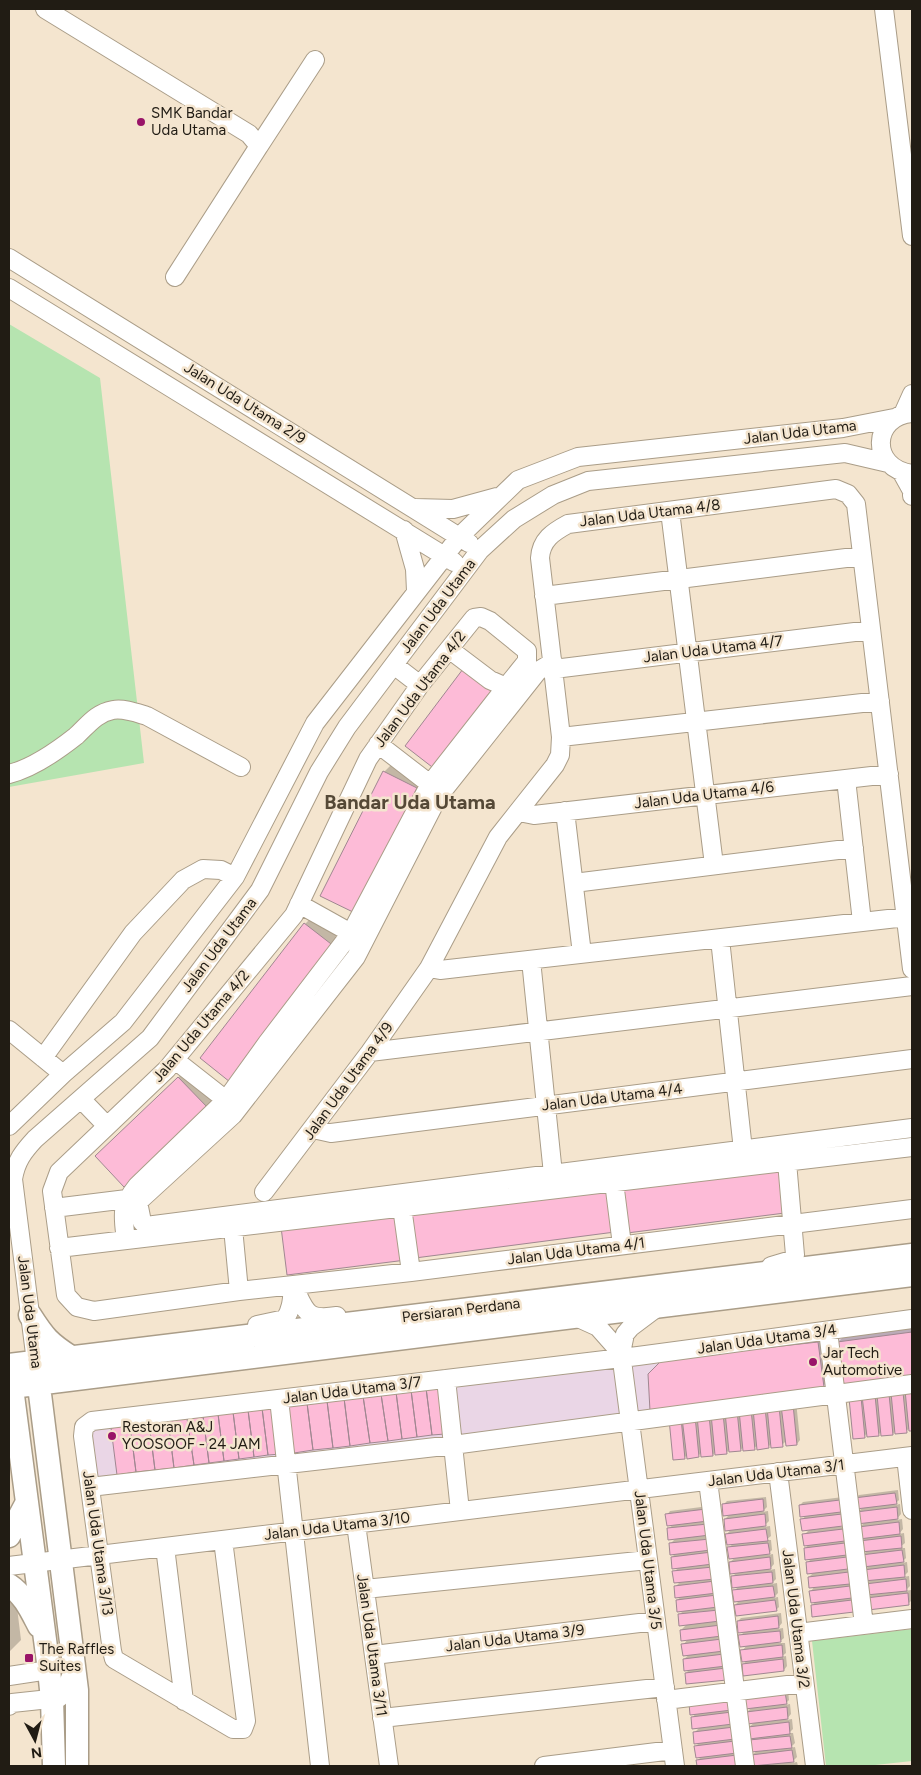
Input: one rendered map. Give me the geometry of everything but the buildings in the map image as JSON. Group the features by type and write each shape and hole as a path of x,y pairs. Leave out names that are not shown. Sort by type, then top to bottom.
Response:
{"main road":[{"name":"Persiaran Perdana","path":"71,1368 196,1342 912,1255"},
{"name":"Persiaran Perdana","path":"10,1370 37,1372 576,1317 912,1275"},
{"path":"30,1315 44,1336 71,1368 49,1407 44,1427"},
{"path":"10,1370 49,1670 54,1766"},
{"name":"Jalan Uda Utama","path":"37,1372 77,1690 77,1766"},
{"path":"9,1536 27,1502"},
{"path":"9,1585 26,1602 45,1636"}],"street":[{"path":"45,9 249,134 259,146"},
{"path":"884,9 912,236"},
{"path":"175,277 316,60"},
{"name":"Jalan Uda Utama 2/9","path":"9,258 480,550"},
{"name":"Jalan Uda Utama 2/9","path":"9,288 404,530 464,569"},
{"path":"912,394 903,415 887,425 882,439 883,454 901,470 912,491 912,496"},
{"name":"Jalan Uda Utama","path":"9,1126 123,1022 235,878 315,722 444,555 460,536 518,480 578,457 843,428 903,415"},
{"name":"Jalan Uda Utama","path":"37,1372 13,1179 15,1167 21,1153 150,1038 260,890 319,772 347,727 480,550 514,518 553,495 588,480 845,453 901,470"},
{"name":"Jalan Uda Utama 4/8","path":"519,812 555,765 560,755 561,737 554,666 540,558 541,549 548,537 556,530 568,524 836,490 848,494 856,504 862,556"},
{"path":"414,508 453,510 502,495"},
{"path":"670,511 714,865"},
{"path":"404,530 415,569 416,592"},
{"path":"544,596 862,556 889,774 905,845 906,917 912,969"},
{"name":"Jalan Uda Utama 4/2","path":"239,1291 94,1311 77,1307 66,1295 54,1208 52,1191 59,1172 168,1069 294,915 368,759 420,685 474,618 481,617 490,620 527,651 527,661 506,687"},
{"name":"Jalan Uda Utama 4/7","path":"554,666 687,653 871,630"},
{"path":"126,1240 123,1216 127,1199 137,1186 226,1100 351,933 430,784 506,687 490,680 449,649"},
{"path":"394,665 420,685"},
{"path":"554,666 538,671 438,797 356,957 233,1115 138,1202 142,1222 146,1226 912,1128"},
{"path":"561,737 880,701"},
{"path":"9,774 37,762 75,736 97,716 115,710 133,711 147,716 242,767"},
{"path":"378,744 430,784"},
{"name":"Jalan Uda Utama 4/6","path":"519,812 534,815 889,774"},
{"path":"846,779 862,922"},
{"path":"565,811 582,954"},
{"name":"Jalan Uda Utama 4/9","path":"264,1192 370,1052 429,968 498,837 519,812"},
{"path":"574,883 854,848"},
{"path":"43,1058 133,933 183,880 204,869 220,870 235,878"},
{"path":"299,904 351,933"},
{"path":"429,968 440,970 906,917"},
{"path":"720,938 743,1150"},
{"path":"531,960 553,1174"},
{"path":"370,1052 912,986"},
{"path":"9,1030 64,1074"},
{"name":"Jalan Uda Utama 4/4","path":"313,1129 331,1134 912,1059"},
{"path":"175,1060 226,1100"},
{"path":"81,1098 107,1126"},
{"path":"60,1248 912,1147"},
{"path":"742,1275 791,1260 795,1255 794,1224 787,1162"},
{"path":"614,1182 622,1245"},
{"path":"54,1208 127,1199"},
{"path":"402,1208 411,1272"},
{"name":"Jalan Uda Utama 4/1","path":"239,1291 411,1272 912,1209"},
{"path":"233,1228 239,1291"},
{"path":"293,1285 310,1315 316,1318 378,1309 391,1309 413,1316"},
{"path":"196,1342 229,1329 285,1319 291,1306 293,1285"},
{"path":"621,1356 625,1334 631,1327 660,1306"},
{"path":"576,1317 598,1327 621,1356"},
{"name":"Jalan Uda Utama 3/4","path":"621,1356 912,1319"},
{"path":"828,1331 864,1625"},
{"name":"Jalan Uda Utama 3/7","path":"84,1426 92,1421 621,1356"},
{"name":"Jalan Uda Utama 3/5","path":"621,1356 674,1758"},
{"path":"446,1379 460,1511"},
{"path":"90,1487 630,1423 912,1384"},
{"path":"279,1399 320,1766"},
{"name":"Jalan Uda Utama 3/13","path":"84,1426 83,1436 114,1659 184,1701"},
{"path":"909,1456 912,1510"},
{"name":"Jalan Uda Utama 3/1","path":"639,1490 909,1456"},
{"name":"Jalan Uda Utama 3/2","path":"778,1472 815,1766"},
{"path":"708,1481 745,1766"},
{"name":"Jalan Uda Utama 3/10","path":"9,1566 639,1490"},
{"name":"Jalan Uda Utama 3/11","path":"356,1524 389,1766"},
{"path":"165,1547 184,1701 233,1729 243,1729 246,1721 223,1540"},
{"path":"365,1590 648,1560"},
{"path":"798,1633 912,1619"},
{"name":"Jalan Uda Utama 3/9","path":"374,1654 656,1621"},
{"path":"49,1670 9,1675 10,1704 62,1696 74,1669"},
{"path":"382,1718 665,1694 736,1691 804,1683"},
{"path":"544,1766 674,1758"}],"shaded area":[{"path":"912,1324 912,1388 96,1490 89,1436 94,1425"}],"green space":[{"path":"9,324 100,378 144,763 9,787"},
{"path":"912,1629 912,1761 866,1766 826,1766 812,1641"}],"place":[{"name":"SMK Bandar Uda Utama","path":"141,122"},
{"name":"Jar Tech Automotive","path":"813,1362"},
{"name":"Restoran A&J YOOSOOF - 24 JAM","path":"112,1436"},
{"name":"The Raffles Suites","path":"29,1658"}],"district":[{"name":"Bandar Uda Utama","path":"410,802"}]}
